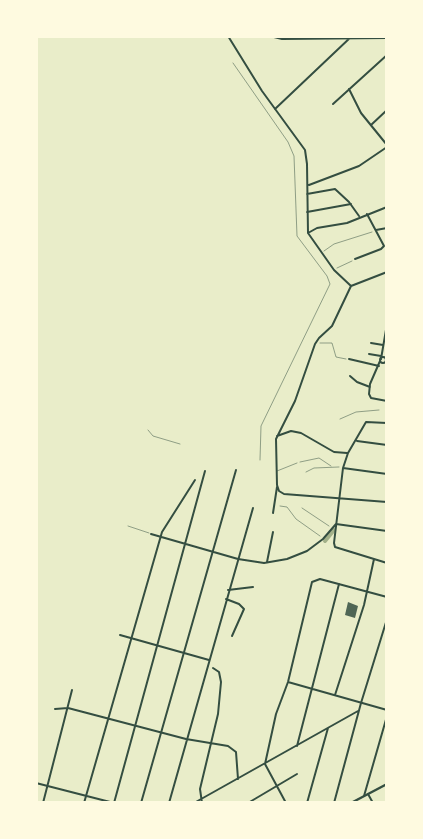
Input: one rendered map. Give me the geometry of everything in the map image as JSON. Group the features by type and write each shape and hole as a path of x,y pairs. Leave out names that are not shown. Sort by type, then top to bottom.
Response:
{"main road":[{"path":"351,803 387,784"}],"street":[{"path":"228,36 275,109 305,150 308,185 308,233 321,254 351,286"},
{"path":"271,37 387,38"},
{"path":"275,109 351,37"},
{"path":"333,104 387,56"},
{"path":"308,185 359,166 387,146 358,109 349,89"},
{"path":"372,125 387,110"},
{"path":"307,194 335,189 360,217"},
{"path":"307,212 350,204"},
{"path":"308,233 317,228 347,223 387,207"},
{"path":"367,214 387,251"},
{"path":"376,230 387,228"},
{"path":"356,259 384,247"},
{"path":"387,272 351,286 332,326 316,343 295,401 277,436 276,472 279,491 284,494 387,502"},
{"path":"387,326 381,359 370,387 370,397 387,401"},
{"path":"371,343 383,345"},
{"path":"369,354 381,359"},
{"path":"349,359 379,366"},
{"path":"350,376 357,382 370,387"},
{"path":"387,424 366,422 357,441 348,453 343,468 335,547 387,563"},
{"path":"277,436 291,431 301,433 334,452 348,453"},
{"path":"357,441 387,445"},
{"path":"343,468 387,474"},
{"path":"141,803 236,470"},
{"path":"36,783 114,803 205,471"},
{"path":"84,803 110,718 160,536 195,480"},
{"path":"273,513 277,484"},
{"path":"169,803 228,590 253,508"},
{"path":"151,534 238,559 267,562 302,553 323,539 336,524"},
{"path":"336,524 387,531"},
{"path":"267,562 273,532"},
{"path":"335,695 367,591 374,559"},
{"path":"286,803 265,764 276,714 288,682 312,582 320,579 387,597"},
{"path":"297,746 339,584"},
{"path":"228,590 253,587"},
{"path":"226,599 239,604 244,609 232,636"},
{"path":"334,803 360,703 387,619"},
{"path":"120,635 209,660"},
{"path":"202,803 200,799 204,770 212,744 221,682 219,672 213,668"},
{"path":"288,682 387,710"},
{"path":"43,803 72,690"},
{"path":"55,709 68,708 135,724 186,739 228,746 236,752 238,779"},
{"path":"194,803 358,711"},
{"path":"364,796 387,716"},
{"path":"307,803 328,728"},
{"path":"248,803 297,774"},
{"path":"368,793 373,803"}],"lane":[{"path":"233,63 288,142 294,156 298,236 327,276 330,284 262,423 260,460"},
{"path":"148,430 153,436 180,444"},
{"path":"276,472 297,463"},
{"path":"128,526 151,534"}],"path":[{"path":"321,254 334,244 376,230"},
{"path":"334,270 356,259"},
{"path":"316,343 332,344 336,357 349,359"},
{"path":"340,419 356,412 379,410"},
{"path":"297,463 319,458 332,466"},
{"path":"306,472 314,468 332,466 343,468"},
{"path":"280,506 287,507 296,519 323,539"},
{"path":"302,508 332,529"}],"building":[{"path":"348,602 358,606 355,618 345,615"}],"waterway":[{"path":"325,541 334,530"}]}
